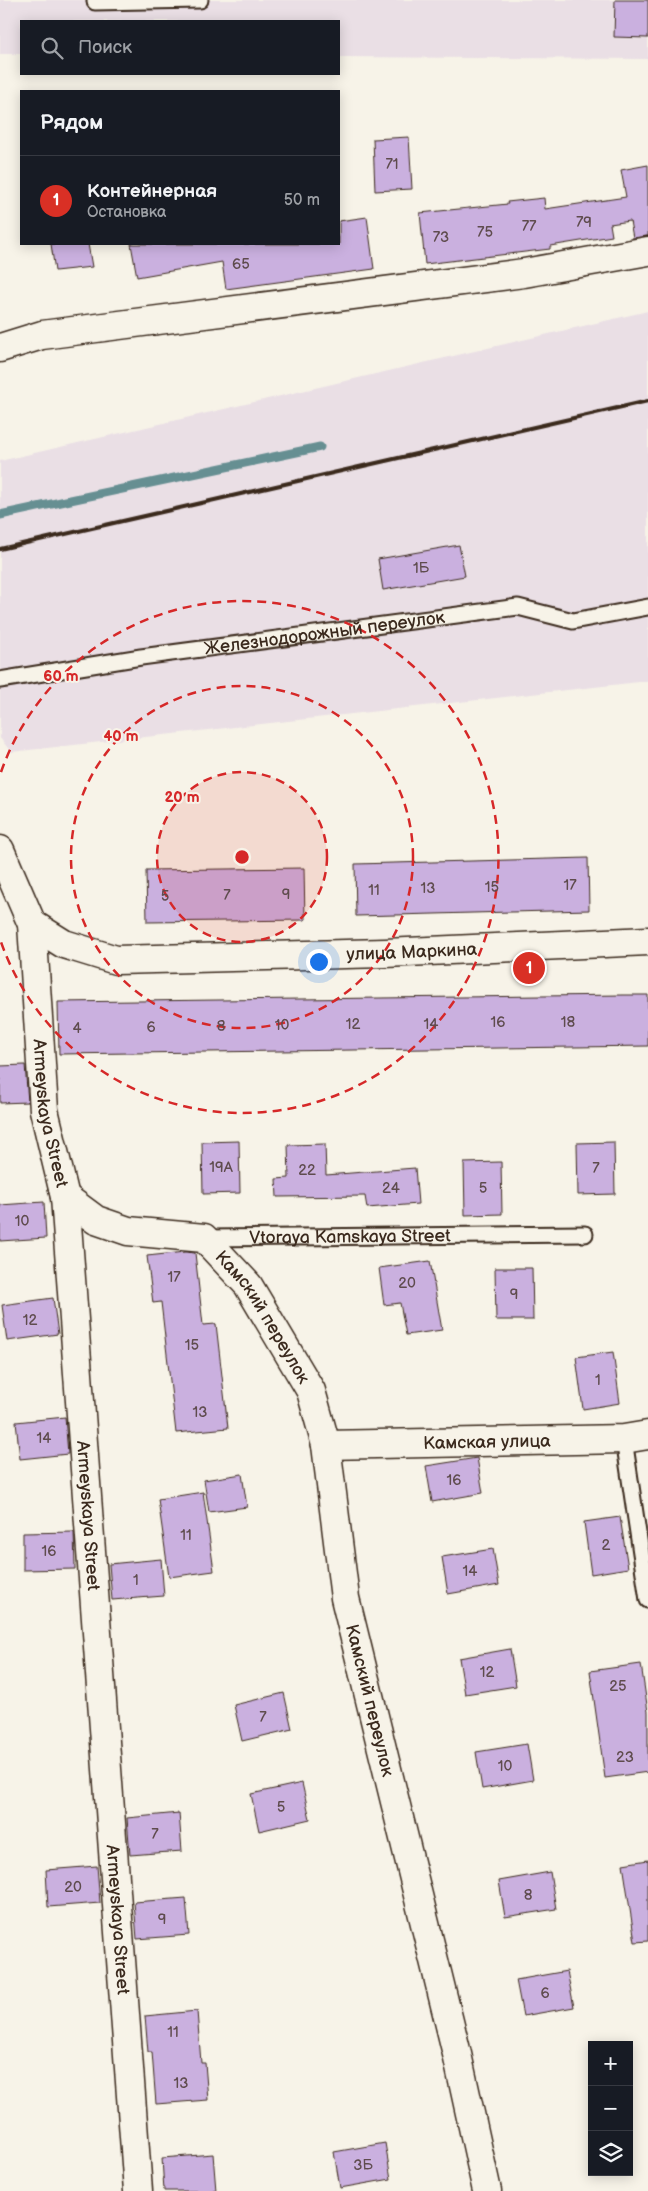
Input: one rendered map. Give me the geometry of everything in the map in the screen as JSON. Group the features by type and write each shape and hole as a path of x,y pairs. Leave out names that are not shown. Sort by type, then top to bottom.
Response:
{"street":[{"path":"0,348 42,335 524,273 648,252"},
{"name":"Armeyskaya Street","path":"0,850 32,924 44,1110 65,1196 138,2191"},
{"name":"улица Маркина","path":"32,924 64,944 116,960 385,954 648,941"},
{"name":"Vtoraya Kamskaya Street","path":"65,1196 96,1220 128,1231 204,1238"},
{"name":"Камский переулок","path":"204,1238 248,1285 311,1391 326,1445 345,1598 456,2054 487,2191"},
{"name":"Камская улица","path":"326,1445 636,1437"}],"lane":[{"path":"94,0 95,2 200,0"},
{"name":"Железнодорожный переулок","path":"0,680 142,657 518,607 573,620 648,607"},
{"name":"Vtoraya Kamskaya Street","path":"204,1238 585,1234"},
{"path":"636,1437 648,1600"}],"shaded area":[{"path":"0,0 648,0 648,59 340,57 340,20 20,20 20,54 0,54"},
{"path":"648,311 648,681 11,752 0,738 0,461"}],"building":[{"path":"615,0 648,0 648,38 614,37"},
{"path":"409,137 412,189 375,191 373,139"},
{"path":"648,165 648,236 633,238 630,221 610,224 612,236 550,246 550,249 425,264 420,213 508,204 507,202 544,198 545,209 626,197 621,170"},
{"path":"367,217 374,269 226,289 222,262 137,277 131,245 340,245 340,221"},
{"path":"51,245 88,245 92,267 55,271"},
{"path":"459,545 465,576 383,590 378,559"},
{"path":"588,858 589,910 356,916 355,864"},
{"path":"304,868 305,920 147,922 146,870"},
{"path":"648,995 648,1046 59,1054 58,1002"},
{"path":"25,1065 28,1102 0,1103 0,1066"},
{"path":"239,1141 240,1193 203,1194 202,1142"},
{"path":"614,1142 615,1194 578,1195 577,1143"},
{"path":"325,1144 326,1175 415,1168 418,1204 367,1208 365,1196 277,1197 276,1179 289,1178 288,1145"},
{"path":"501,1162 502,1214 465,1215 464,1163"},
{"path":"44,1202 46,1238 0,1241 0,1205"},
{"path":"185,1252 195,1253 203,1325 216,1324 228,1428 176,1433 161,1302 153,1303 147,1256"},
{"path":"430,1261 442,1330 406,1335 400,1303 384,1305 379,1268"},
{"path":"495,1268 532,1268 533,1320 496,1320"},
{"path":"53,1298 58,1334 7,1341 2,1305"},
{"path":"613,1352 620,1403 583,1409 576,1357"},
{"path":"65,1417 68,1454 20,1459 16,1422"},
{"path":"477,1458 483,1493 432,1502 426,1466"},
{"path":"242,1474 247,1507 209,1512 204,1480"},
{"path":"203,1492 214,1571 169,1577 158,1499"},
{"path":"620,1517 628,1568 591,1574 584,1522"},
{"path":"74,1532 75,1569 23,1570 23,1533"},
{"path":"493,1549 499,1585 448,1594 442,1557"},
{"path":"161,1559 164,1596 112,1600 109,1564"},
{"path":"510,1649 516,1686 465,1694 459,1658"},
{"path":"641,1664 648,1712 648,1772 605,1778 590,1671"},
{"path":"284,1693 292,1729 242,1741 234,1705"},
{"path":"527,1744 533,1780 482,1789 476,1752"},
{"path":"302,1783 310,1819 259,1831 251,1794"},
{"path":"179,1813 182,1851 130,1855 127,1818"},
{"path":"648,1860 648,1941 635,1942 623,1864"},
{"path":"97,1866 100,1903 48,1907 46,1870"},
{"path":"550,1872 556,1909 505,1917 499,1881"},
{"path":"186,1898 189,1935 137,1939 134,1902"},
{"path":"567,1971 574,2007 523,2016 516,1980"},
{"path":"197,2011 201,2063 205,2063 208,2100 156,2104 152,2052 148,2052 145,2016"},
{"path":"385,2143 391,2179 340,2188 334,2152"},
{"path":"213,2154 216,2191 164,2191 162,2158"}],"waterway":[{"path":"0,515 320,447"}],"railway":[{"path":"0,549 648,401"}],"place":[{"name":"Контейнерная","path":"529,968"}]}
